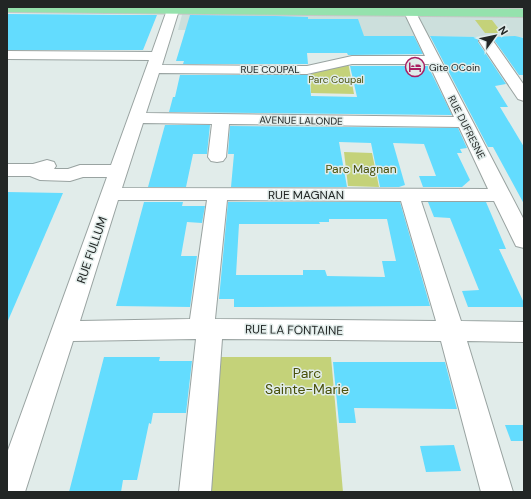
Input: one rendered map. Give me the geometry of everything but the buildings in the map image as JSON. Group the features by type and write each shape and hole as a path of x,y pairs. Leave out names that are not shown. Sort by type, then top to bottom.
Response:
{"main road":[{"path":"7,8 367,9 410,12 524,13"}],"street":[{"name":"RUE FULLUM","path":"9,492 174,8"},
{"name":"RUE DUFRESNE","path":"410,12 524,241"},
{"path":"486,41 524,96"},
{"name":"RUE COUPAL","path":"7,55 307,70 352,60 434,60"},
{"name":"AVENUE LALONDE","path":"137,118 464,122"},
{"path":"217,157 221,119"},
{"path":"7,170 34,170 40,174 70,174 80,170 119,171"},
{"name":"RUE MAGNAN","path":"111,194 501,195"},
{"path":"195,492 206,329 218,195"},
{"path":"409,195 451,332 497,492"},
{"name":"RUE LA FONTAINE","path":"64,331 206,329 524,332"}],"shaded area":[{"path":"184,7 359,7 362,13 524,14 524,37 214,35 214,30 178,30"}],"green space":[{"path":"475,20 492,20 502,33 485,33"},
{"name":"Parc Coupal","path":"348,62 354,94 311,93 310,69"},
{"name":"Parc Magnan","path":"344,152 372,153 379,187 348,186"},
{"name":"Parc Sainte-Marie","path":"217,357 331,357 343,492 206,492"}],"place":[{"name":"Gite OCoin","path":"415,67"}]}
